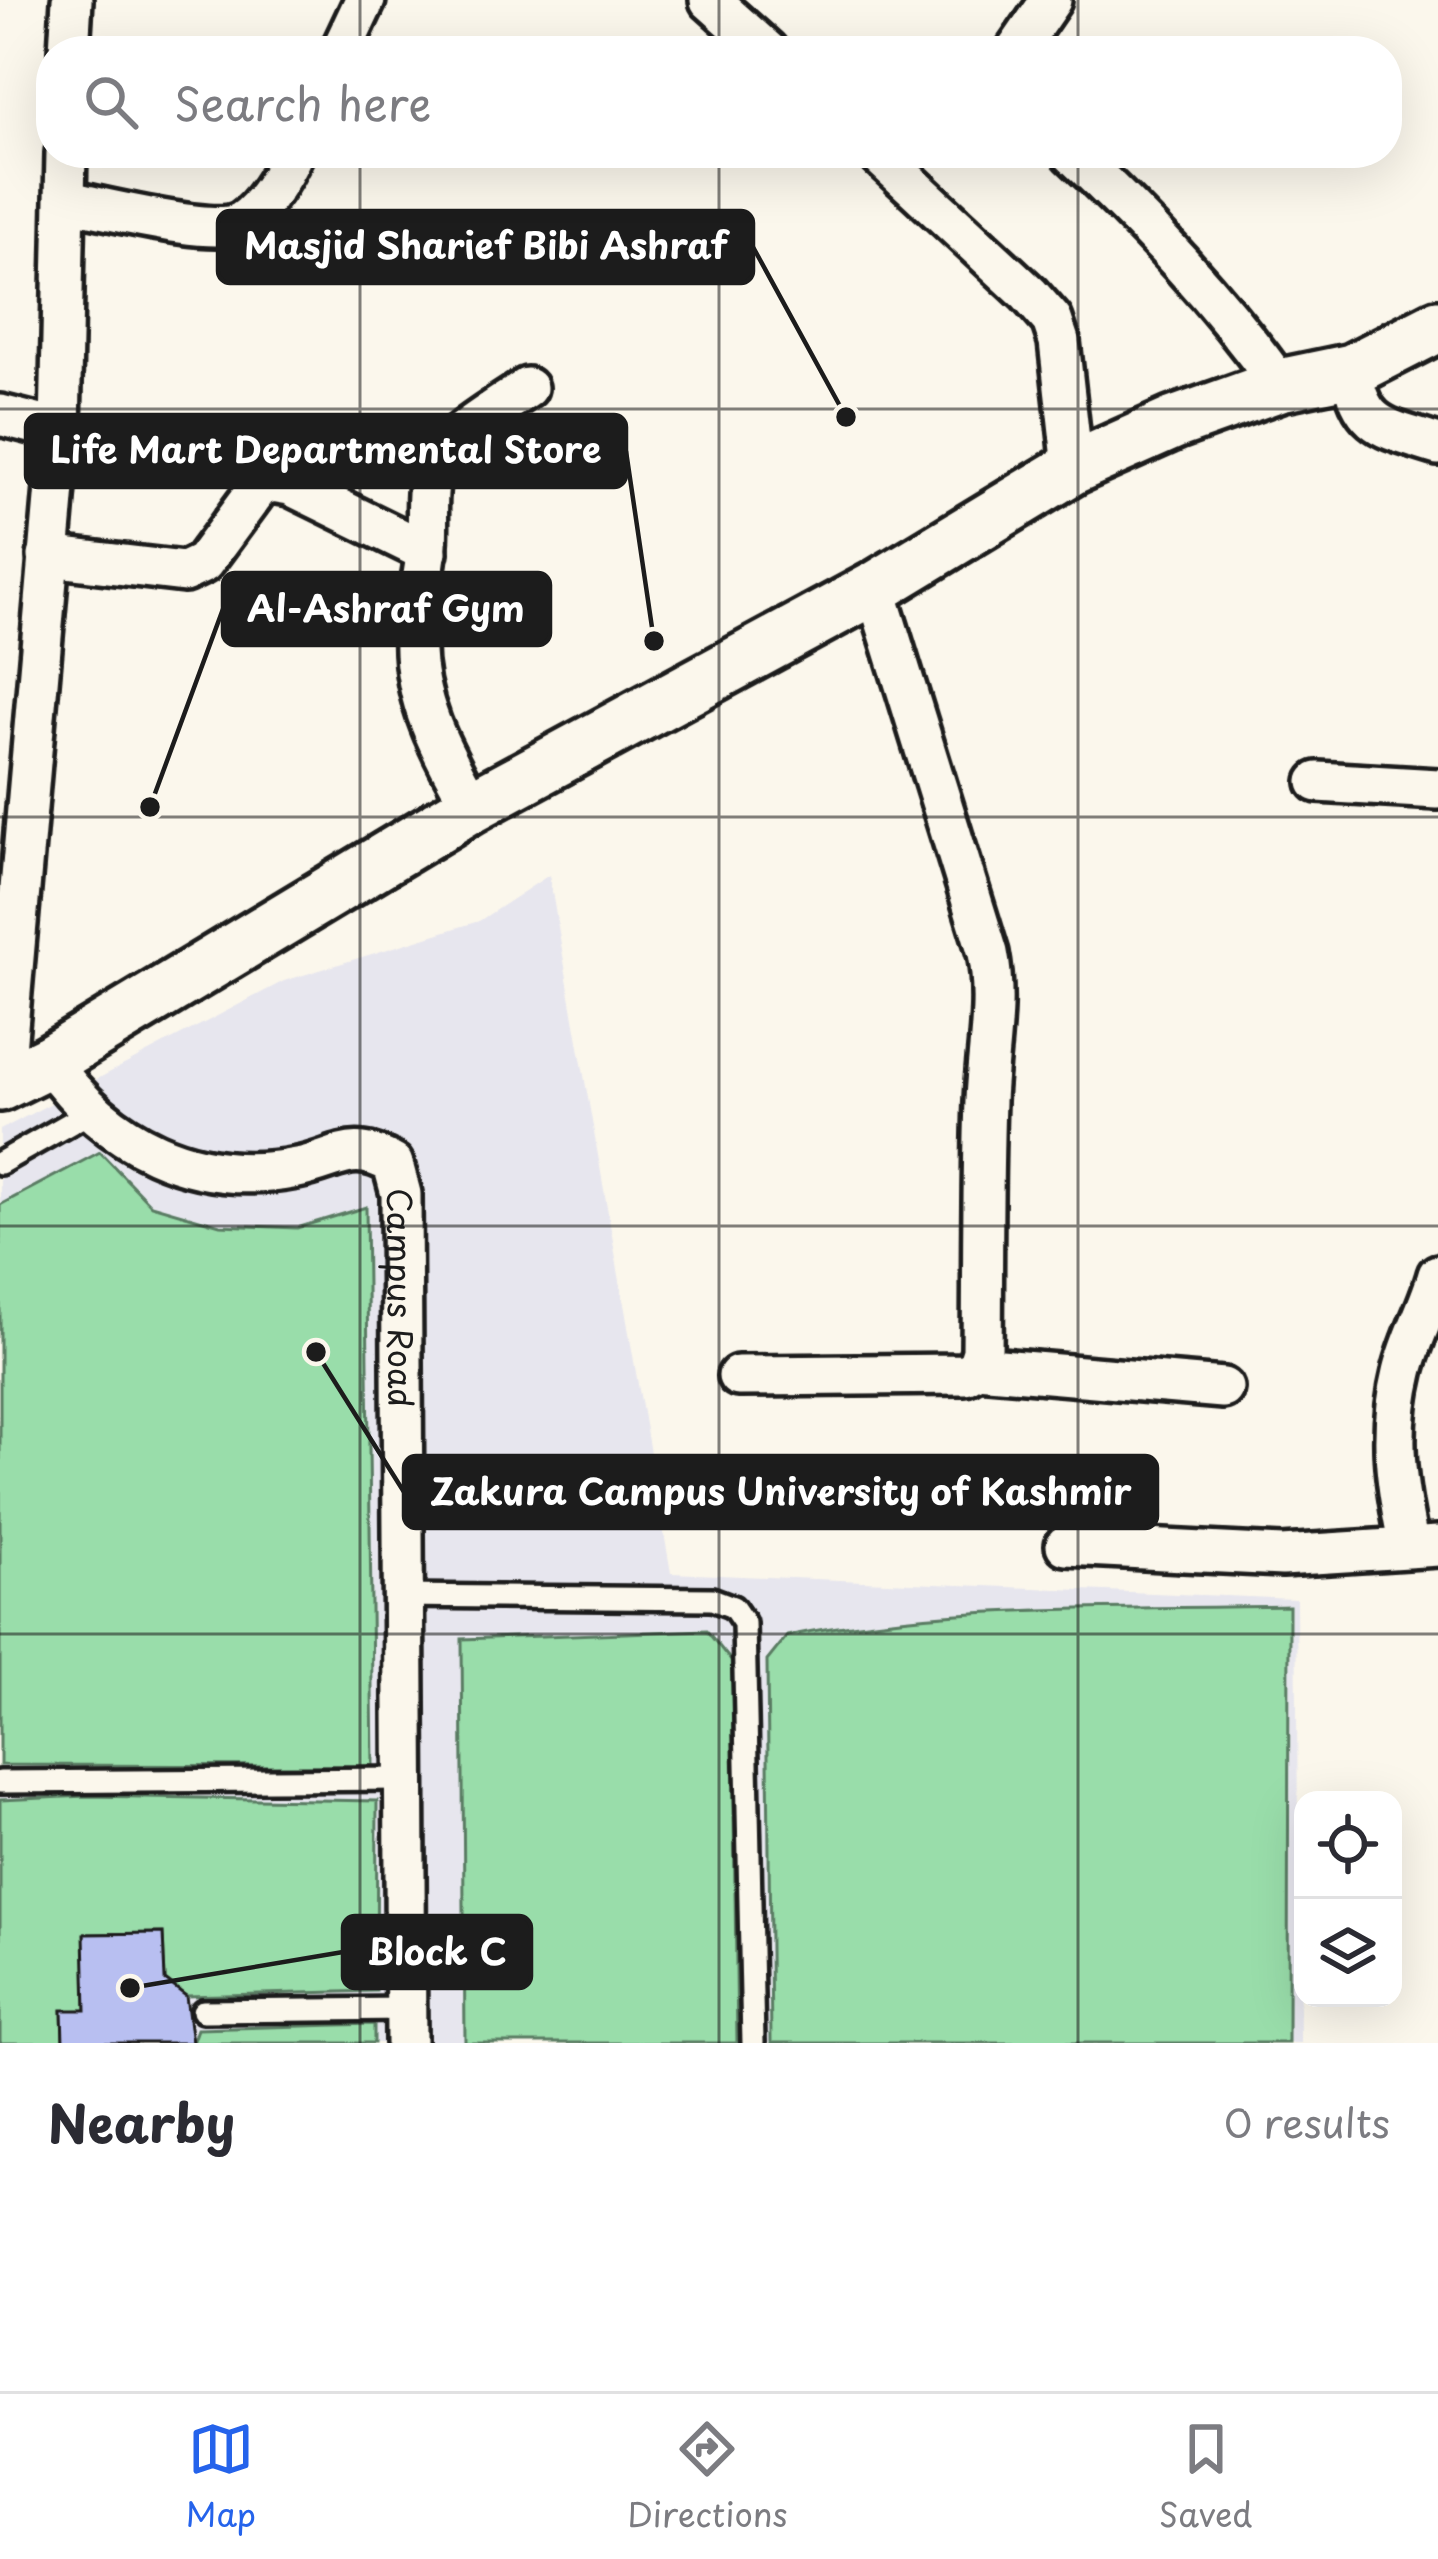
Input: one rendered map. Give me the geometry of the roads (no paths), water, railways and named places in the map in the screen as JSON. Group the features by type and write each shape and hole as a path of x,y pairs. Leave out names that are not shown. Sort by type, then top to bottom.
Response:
{"street":[{"path":"70,36 72,0"},
{"path":"348,36 365,0"},
{"path":"710,0 750,36"},
{"path":"1026,36 1051,0"},
{"path":"2,1084 60,430 66,168"},
{"path":"67,201 210,229 242,223 283,168"},
{"path":"893,168 1052,320 1059,341 1073,467"},
{"path":"1088,168 1173,250 1229,314 1280,385"},
{"path":"2,1084 472,806 875,589 1073,467 1174,423 1280,385 1352,370 1438,326"},
{"path":"1352,370 1363,413 1374,423 1438,445"},
{"path":"472,806 429,725 415,674 415,631 434,463 445,448 527,388"},
{"path":"0,415 60,430"},
{"path":"48,556 184,572 203,563 260,487 272,482 290,485 427,552"},
{"path":"875,589 994,984 985,1102 982,1352 977,1367"},
{"path":"1318,782 1438,789"},
{"name":"Campus Road","path":"49,1060 90,1112 144,1150 207,1171 275,1172 370,1151 393,1164 401,1194 406,2026"},
{"path":"1066,1545 1282,1556 1424,1546 1394,1478 1393,1432 1403,1370 1438,1275"},
{"path":"737,1376 965,1374 977,1367 1223,1388"}],"lane":[{"path":"0,1163 90,1112"},
{"path":"400,1596 712,1599 733,1606 744,1623 753,2043"},
{"path":"0,1782 403,1779"},
{"path":"203,2011 406,2026"}],"place":[{"name":"Masjid Sharief Bibi Ashraf","path":"846,417"},
{"name":"Life Mart Departmental Store","path":"654,641"},
{"name":"Al-Ashraf Gym","path":"150,807"},
{"name":"Zakura Campus University of Kashmir","path":"316,1352"},
{"name":"Block C","path":"130,1988"}]}
